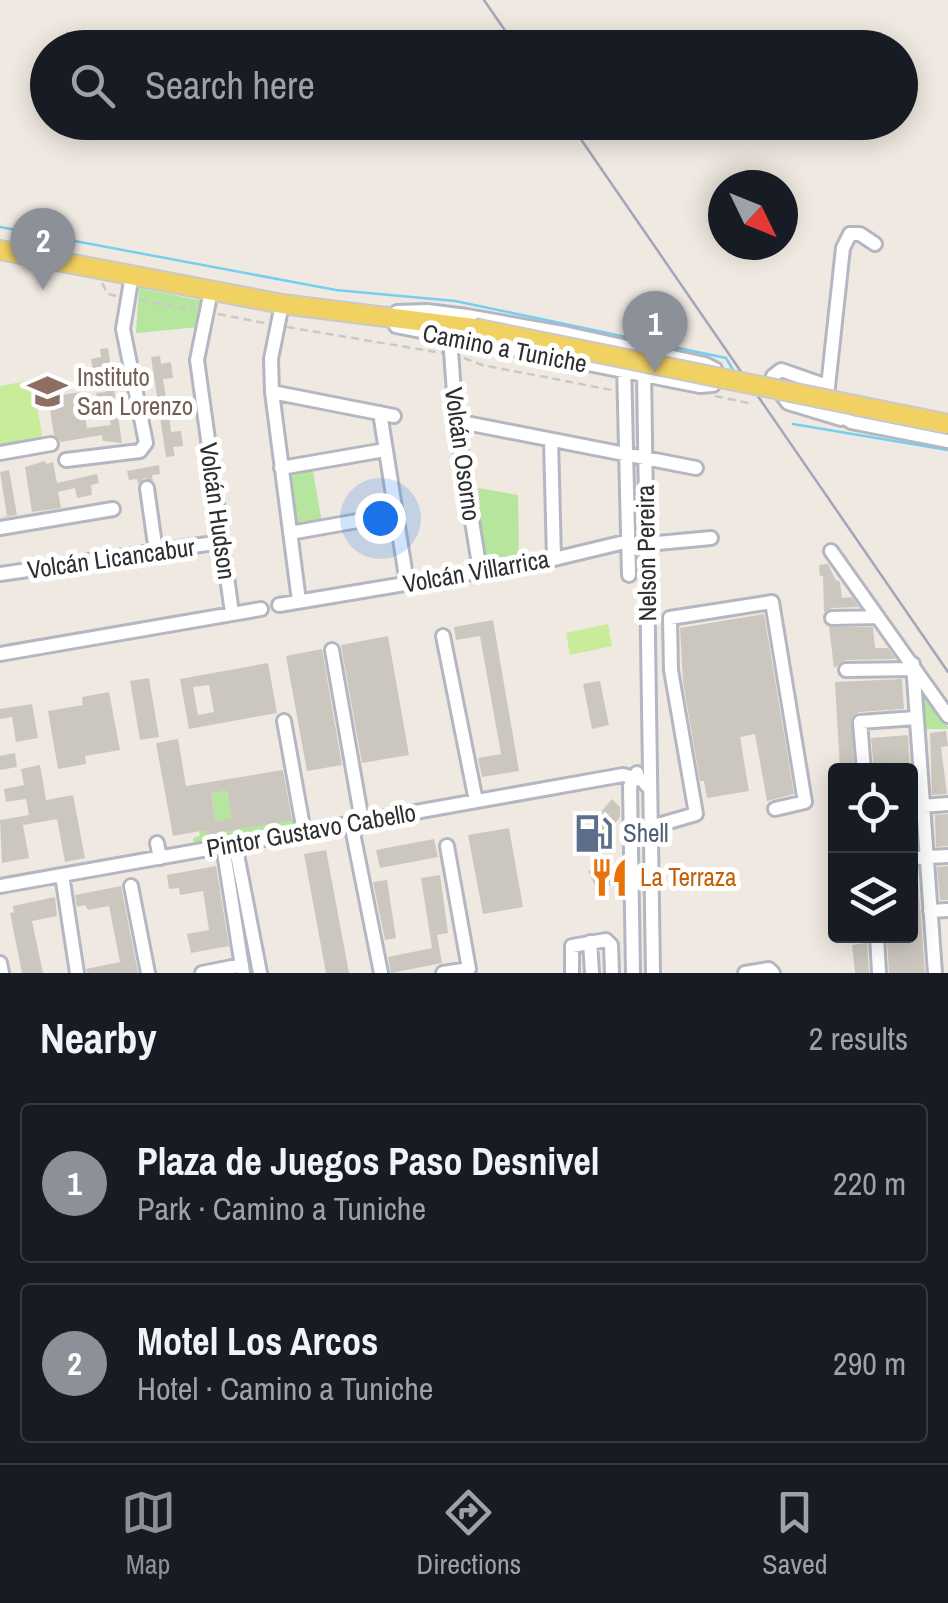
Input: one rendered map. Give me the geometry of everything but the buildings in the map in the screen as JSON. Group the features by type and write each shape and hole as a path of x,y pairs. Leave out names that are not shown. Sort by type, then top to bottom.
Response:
{"main road":[{"name":"Camino a Tuniche","path":"0,250 282,304 474,328 948,424"}],"street":[{"path":"850,422 830,402 827,386 843,248 850,234 860,234 875,244"},
{"path":"66,460 140,451 146,442 123,329 132,276"},
{"name":"Volcán Hudson","path":"211,290 197,360 232,614"},
{"path":"282,304 271,360 272,392 299,601"},
{"name":"Camino a Tuniche","path":"428,310 645,350 705,364 717,372 714,385 708,386 644,376 376,322 355,313 428,310"},
{"name":"Volcán Osorno","path":"450,337 456,421 480,571"},
{"name":"Nelson Pereira","path":"625,346 630,575"},
{"name":"Nelson Pereira","path":"645,350 654,973"},
{"path":"827,386 780,370 772,381 788,403 850,422 948,441"},
{"path":"272,392 387,414 385,450 407,583"},
{"path":"456,421 696,468"},
{"path":"551,440 554,559"},
{"path":"0,453 51,444"},
{"path":"281,468 385,450"},
{"path":"147,488 156,552"},
{"path":"0,528 113,509"},
{"path":"290,533 397,514"},
{"path":"629,541 647,550 711,538"},
{"name":"Volcán Villarrica","path":"279,604 554,559 629,541"},
{"name":"Volcán Licancabur","path":"0,574 221,542"},
{"path":"830,552 944,711"},
{"path":"630,816 650,821 696,814 671,670 670,618 772,602 804,802 775,809"},
{"path":"0,654 262,609"},
{"path":"832,618 878,617"},
{"path":"443,636 476,801"},
{"path":"332,650 381,973"},
{"path":"846,670 913,666"},
{"path":"913,666 930,911 939,966"},
{"path":"863,763 860,722 916,714 928,705 944,711"},
{"path":"284,721 304,832"},
{"path":"628,776 649,756"},
{"path":"628,776 650,789"},
{"path":"628,776 634,973"},
{"name":"Pintor Gustavo Cabello","path":"0,886 628,776"},
{"path":"923,806 948,804"},
{"path":"630,844 641,838 652,846"},
{"path":"157,843 160,858"},
{"path":"202,973 243,969 230,845"},
{"path":"230,845 260,973"},
{"path":"443,973 470,969 447,846"},
{"path":"918,858 948,856"},
{"path":"62,875 77,973"},
{"path":"131,886 148,973"},
{"path":"930,911 948,910"},
{"path":"632,933 653,932"},
{"path":"590,942 592,973"},
{"path":"572,973 572,946 590,942 610,942 612,973"},
{"path":"878,943 880,973"},
{"path":"0,964 2,973"},
{"path":"745,973 769,969 773,973"}],"path":[{"path":"94,268 108,294 451,355 482,365 625,392"}],"green space":[{"path":"139,288 204,301 199,327 136,333"},
{"path":"33,380 43,441 0,448 0,386"},
{"path":"312,466 322,523 296,527 287,471"},
{"path":"478,488 518,495 519,555 484,560"},
{"path":"608,624 612,646 570,655 566,633"},
{"path":"920,688 948,727 948,729 923,729"},
{"path":"198,784 207,835 294,819 296,827 194,845 193,838 200,836 191,786"},
{"path":"227,791 232,818 216,821 211,793"}],"waterway":[{"path":"0,227 336,290 455,301 726,358 733,370"},
{"path":"793,424 948,450"}],"railway":[{"path":"484,0 505,30"},
{"path":"581,140 948,672"}],"place":[{"name":"Motel Los Arcos","path":"43,290"},
{"name":"Plaza de Juegos Paso Desnivel","path":"655,373"},
{"name":"Instituto San Lorenzo","path":"47,391"},
{"name":"Shell","path":"593,833"},
{"name":"La Terraza","path":"610,877"}]}
